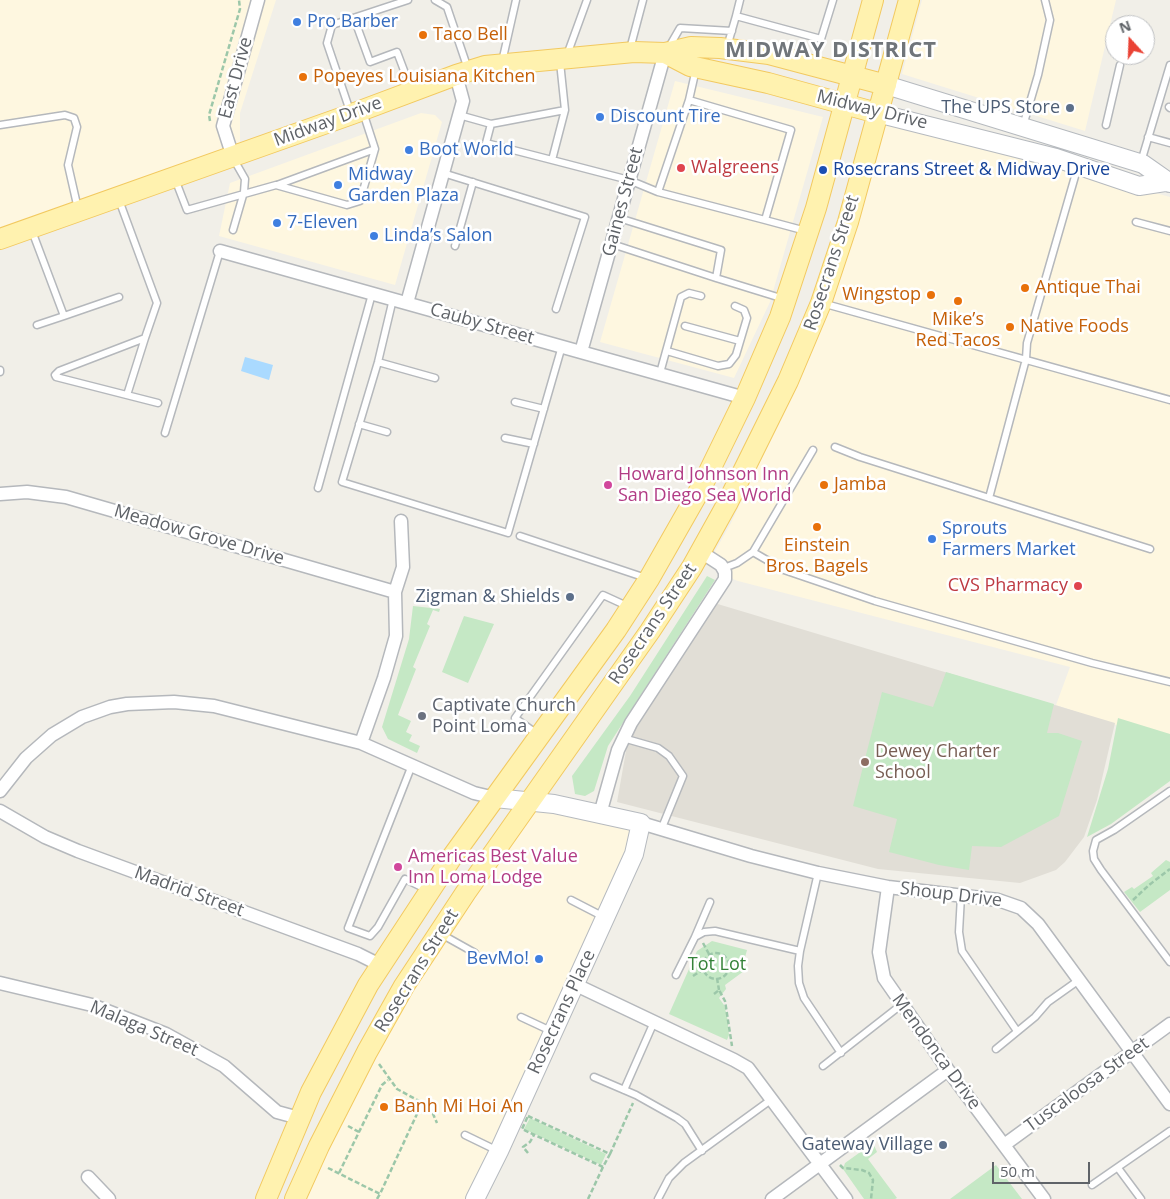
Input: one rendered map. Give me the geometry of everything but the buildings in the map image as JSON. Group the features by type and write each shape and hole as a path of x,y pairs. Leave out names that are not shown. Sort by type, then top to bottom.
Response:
{"main road":[{"name":"Rosecrans Street","path":"266,1199 299,1118 340,1036 380,966 429,891 541,737 631,608 702,486 745,398 786,299 808,231 873,0"},
{"name":"Rosecrans Street","path":"295,1199 319,1146 367,1052 404,986 530,800 650,632 701,552 768,422 821,303 848,222 909,0"},
{"name":"Midway Drive","path":"0,239 78,213 462,73 501,64 629,52 665,53 729,40 770,54 852,75 1023,126 1140,163 1168,183"},
{"name":"Midway Drive","path":"665,53 696,68 768,83 878,113 935,126 1078,165 1139,186 1168,183"},
{"path":"495,798 530,800 641,823"},
{"name":"Rosecrans Place","path":"475,1199 499,1151 634,854 641,823"}],"street":[{"name":"East Drive","path":"233,157 223,126 258,0"},
{"name":"Gaines Street","path":"581,352 665,53"},
{"path":"407,303 460,115 463,102 462,73"},
{"name":"Cauby Street","path":"220,251 745,398"},
{"name":"Meadow Grove Drive","path":"0,494 27,492 66,497 395,592"},
{"path":"361,743 384,678 396,636 395,592 403,567 401,521"},
{"path":"600,814 623,738 726,576 724,568 701,552"},
{"path":"0,791 26,758 52,735 82,717 110,707 132,703 174,702 214,706 361,743 474,793 495,798"},
{"name":"Madrid Street","path":"0,811 45,837 78,851 358,954 380,966"},
{"name":"Shoup Drive","path":"641,823 751,856 818,873 888,887 1004,901 1021,908 1038,924 1170,1104"},
{"name":"Mendonca Drive","path":"888,887 879,960 884,978 948,1070 1044,1199"},
{"name":"Malaga Street","path":"0,983 92,1005 166,1034 224,1066 277,1112 299,1118"},
{"path":"574,984 734,1060 751,1071 846,1199"},
{"name":"Tuscaloosa Street","path":"1004,1145 1170,1024"},
{"path":"772,1199 948,1070"},
{"path":"88,1177 109,1199"}],"lane":[{"path":"276,185 347,205 360,201 375,148 327,44 332,25 354,18 386,3 408,0"},
{"path":"435,0 447,7 462,73"},
{"path":"501,64 516,0"},
{"path":"552,160 565,110 562,58 587,0"},
{"path":"629,52 643,0"},
{"path":"729,40 740,0"},
{"path":"736,16 821,39 833,0"},
{"path":"1023,126 1038,75 1050,20 1046,0"},
{"path":"354,18 370,62 397,52 412,92"},
{"path":"1106,125 1120,65"},
{"path":"1140,163 1170,65"},
{"path":"658,192 688,100 696,68"},
{"path":"688,100 791,130 765,220"},
{"path":"460,115 491,124 565,110"},
{"path":"0,125 65,115 74,118 77,127 68,165 78,213"},
{"path":"491,124 486,143 629,180 658,192 808,231"},
{"path":"1148,137 1170,143"},
{"path":"175,178 187,210 244,192 254,193 375,148"},
{"path":"233,157 245,179 244,192 233,230"},
{"path":"989,498 1026,359 1027,344 1078,165"},
{"path":"443,173 585,217 556,309"},
{"path":"455,246 473,182"},
{"path":"118,198 157,303 127,395"},
{"path":"619,218 721,250 716,278"},
{"path":"1136,222 1170,231"},
{"path":"31,228 64,316"},
{"path":"612,244 786,299"},
{"path":"165,433 220,251"},
{"path":"660,373 681,297 689,293 701,296"},
{"path":"318,488 372,294"},
{"path":"37,325 119,297"},
{"path":"393,299 378,362 342,482 508,533 562,346"},
{"path":"821,303 1170,400"},
{"path":"667,352 724,366 734,360 747,315 744,310 735,306"},
{"path":"685,326 740,341"},
{"path":"145,338 59,371 55,375 56,377 158,404"},
{"path":"378,362 435,378"},
{"path":"515,402 544,409"},
{"path":"359,424 387,432"},
{"path":"505,438 534,444"},
{"path":"834,447 860,457 1150,549"},
{"path":"724,568 737,563 753,552 813,450"},
{"path":"520,536 649,579"},
{"path":"753,552 784,570 875,601 1092,663 1170,682"},
{"path":"541,737 515,718 603,595 631,608"},
{"path":"623,738 658,748 669,756 683,776 661,830"},
{"path":"412,765 348,928 370,936 378,927 405,880 429,891"},
{"path":"1170,791 1114,830 1096,840 1094,859 1170,962"},
{"path":"818,873 798,966 804,998 840,1053"},
{"path":"961,896 959,932 962,951 1017,1031"},
{"path":"571,900 605,918"},
{"path":"676,975 696,936 710,902"},
{"path":"696,936 715,931 800,952"},
{"path":"439,933 475,953"},
{"path":"996,1049 1035,1017 1048,1002 1079,980"},
{"path":"823,1066 902,1005"},
{"path":"521,1017 552,1032"},
{"path":"624,1090 654,1022"},
{"path":"594,1077 636,1095 677,1118 685,1124 702,1150"},
{"path":"658,1199 669,1178 702,1150 772,1098"},
{"path":"1092,1185 1170,1132"},
{"path":"465,1136 499,1151"},
{"path":"1118,1168 1141,1199"}],"path":[{"path":"211,123 210,115 240,9 239,0"},
{"path":"1127,905 1170,869"},
{"path":"696,936 709,954"},
{"path":"709,954 722,954 729,964 726,975 717,978 708,976 704,969 704,961 709,954"},
{"path":"693,976 704,969"},
{"path":"717,978 719,990 725,1001 734,1060"},
{"path":"714,994 719,990"},
{"path":"379,1064 388,1080 397,1089 430,1107 437,1123"},
{"path":"339,1174 382,1085 388,1080"},
{"path":"588,1199 636,1095"},
{"path":"377,1199 422,1103"},
{"path":"603,1167 522,1129 528,1116 610,1154"},
{"path":"348,1126 359,1132"},
{"path":"528,1153 523,1147 530,1142 534,1135"},
{"path":"833,1155 843,1168 862,1170 869,1173 873,1180 871,1199"},
{"path":"328,1168 380,1194"}],"shaded area":[{"path":"0,0 276,0 240,113 240,145 0,236"},
{"path":"922,0 1116,0 1112,15 1105,15 1105,46 1085,131 902,74"},
{"path":"675,81 823,117 770,302 734,378 600,342"},
{"path":"421,113 435,115 442,122 395,285 219,236 230,183"},
{"path":"882,117 1170,197 1170,743 1056,705 1070,667 738,581 725,576 711,558 731,523 791,394"},
{"name":"Dewey Charter School","path":"711,602 1115,723 1097,800 1084,837 1065,862 1056,870 1020,883 878,869 617,802 631,723"},
{"path":"531,802 638,825 471,1199 298,1199 359,1070"}],"green space":[{"path":"707,576 715,580 608,746 594,791 585,796 575,794 572,776 630,696"},
{"path":"413,606 440,609 439,612 433,610 427,624 430,626 413,667 416,669 398,715 411,721 406,732 412,735 409,741 420,746 417,753 388,739 382,727 409,639"},
{"path":"464,616 494,624 468,683 442,672"},
{"path":"946,672 1054,704 1047,733 1058,733 1082,741 1059,816 1001,847 972,846 969,870 939,865 889,852 897,819 853,806 882,692 933,707"},
{"path":"1118,718 1170,734 1170,781 1111,824 1087,837 1108,769"},
{"path":"1166,860 1170,862 1170,890 1140,912 1124,892 1132,887 1134,889 1153,876 1151,873"},
{"name":"Tot Lot","path":"712,941 747,950 742,968 744,971 725,985 726,989 719,998 724,1005 727,1016 729,1035 727,1040 669,1014 697,951"},
{"path":"530,1118 606,1154 601,1165 524,1129"},
{"path":"873,1143 877,1152 868,1159 897,1198 895,1199 864,1199 843,1169 845,1163"},
{"path":"996,1165 1022,1199 950,1199"}],"water":[{"path":"245,357 273,365 269,380 241,371"}],"place":[{"name":"Pro Barber","path":"297,22"},
{"name":"Taco Bell","path":"423,35"},
{"name":"Popeyes Louisiana Kitchen","path":"303,77"},
{"name":"The UPS Store","path":"1070,108"},
{"name":"Discount Tire","path":"600,117"},
{"name":"Boot World","path":"409,150"},
{"name":"Walgreens","path":"681,168"},
{"name":"Rosecrans Street & Midway Drive","path":"823,170"},
{"name":"Midway Garden Plaza","path":"338,185"},
{"name":"7-Eleven","path":"277,223"},
{"name":"Linda’s Salon","path":"374,236"},
{"name":"Antique Thai","path":"1025,288"},
{"name":"Wingstop","path":"931,295"},
{"name":"Mike’s Red Tacos","path":"958,301"},
{"name":"Native Foods","path":"1010,327"},
{"name":"Howard Johnson Inn San Diego Sea World","path":"608,485"},
{"name":"Jamba","path":"824,485"},
{"name":"Einstein Bros. Bagels","path":"817,527"},
{"name":"Sprouts Farmers Market","path":"932,539"},
{"name":"CVS Pharmacy","path":"1078,586"},
{"name":"Zigman & Shields","path":"570,597"},
{"name":"Captivate Church Point Loma","path":"422,716"},
{"name":"Dewey Charter School","path":"865,762"},
{"name":"Americas Best Value Inn Loma Lodge","path":"398,867"},
{"name":"BevMo!","path":"539,959"},
{"name":"Banh Mi Hoi An","path":"384,1107"},
{"name":"Gateway Village","path":"943,1145"}],"district":[{"name":"MIDWAY DISTRICT","path":"831,51"}]}
